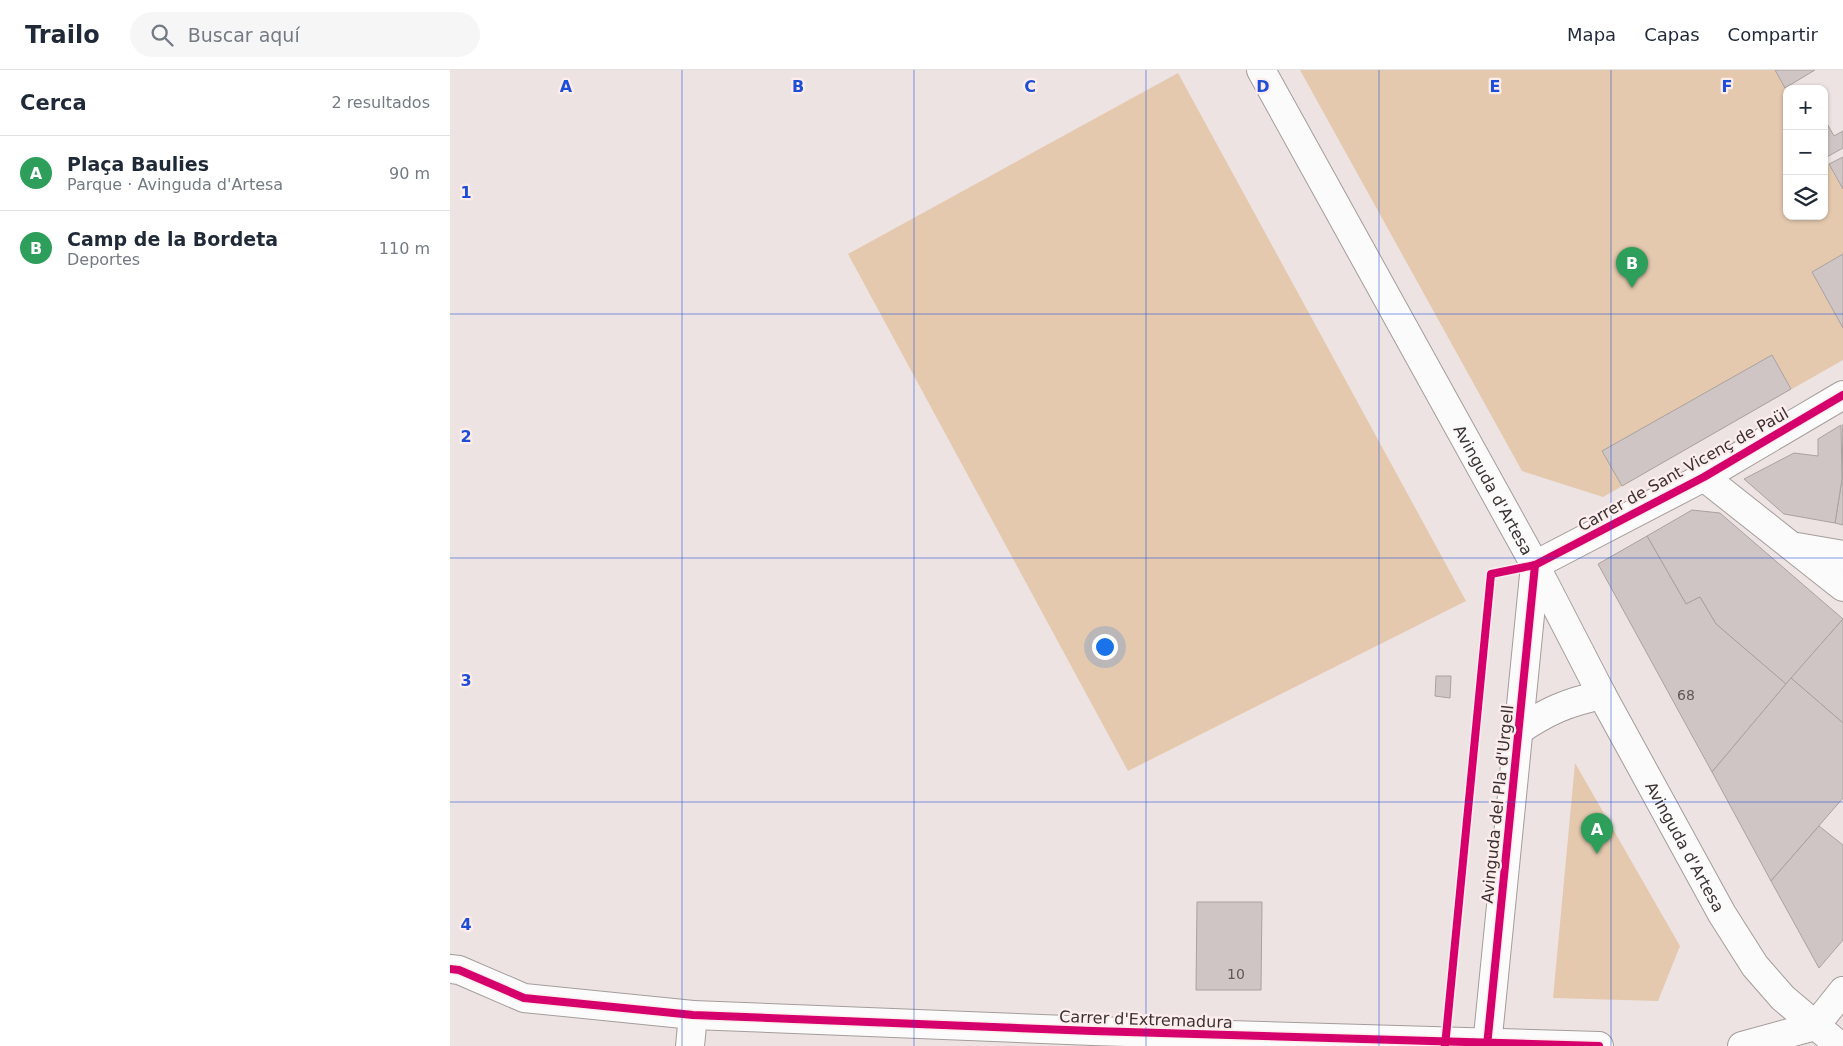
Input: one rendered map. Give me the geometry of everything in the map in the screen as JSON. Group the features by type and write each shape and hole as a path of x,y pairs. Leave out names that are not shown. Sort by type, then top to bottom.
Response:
{"street":[{"name":"Avinguda d'Artesa","path":"1261,70 1535,565 1602,695 1722,914 1755,966 1783,998 1840,1046"},
{"name":"Carrer de Sant Vicenç de Paül","path":"1535,565 1704,477 1843,396"},
{"path":"1704,477 1795,547 1843,587"},
{"path":"1795,547 1843,555"},
{"name":"Avinguda del Pla d'Urgell","path":"1487,1045 1535,565"},
{"name":"Avinguda del Pla d'Urgell","path":"1518,731 1544,713 1572,701 1602,695"},
{"name":"Carrer d'Extremadura","path":"450,969 459,970 524,998 693,1015 1150,1039 1599,1046"},
{"path":"1742,1046 1815,1026 1843,991"},
{"path":"690,1046 693,1015"}],"shaded area":[{"path":"1300,70 1775,70 1784,85 1783,220 1828,220 1828,163 1843,189 1843,360 1603,497 1522,471"},
{"path":"1178,73 1466,601 1128,771 848,254"},
{"path":"1575,763 1680,946 1658,1001 1553,998"}],"building":[{"path":"1775,70 1815,70 1790,85 1783,85"},
{"path":"1828,125 1834,136 1843,131 1843,148 1828,156"},
{"path":"1843,157 1843,189 1829,164"},
{"path":"1843,254 1843,328 1812,272"},
{"path":"1772,355 1791,389 1622,486 1602,451"},
{"path":"1843,424 1843,525 1835,523 1842,479"},
{"path":"1841,425 1842,479 1835,523 1784,514 1744,479 1794,453 1818,456 1818,439"},
{"path":"1692,510 1720,513 1843,619 1786,684 1716,624 1700,597 1686,604 1647,536"},
{"path":"1647,536 1686,604 1700,597 1716,624 1786,684 1712,772 1598,564"},
{"path":"1843,619 1843,723 1791,678"},
{"path":"1436,676 1451,676 1450,698 1435,696"},
{"path":"1791,678 1843,723 1843,798 1771,881 1712,772"},
{"path":"1819,826 1843,845 1843,940 1819,968 1771,881"},
{"path":"1197,902 1262,902 1261,990 1196,990"}],"cycle path":[{"path":"1445,1046 1491,574 1535,565 1704,477 1843,395"},
{"path":"1487,1046 1535,565"},
{"path":"450,969 459,970 524,998 693,1015 1093,1031 1599,1046"}],"place":[{"name":"Camp de la Bordeta","path":"1632,288"},
{"name":"Plaça Baulies","path":"1597,854"}]}
